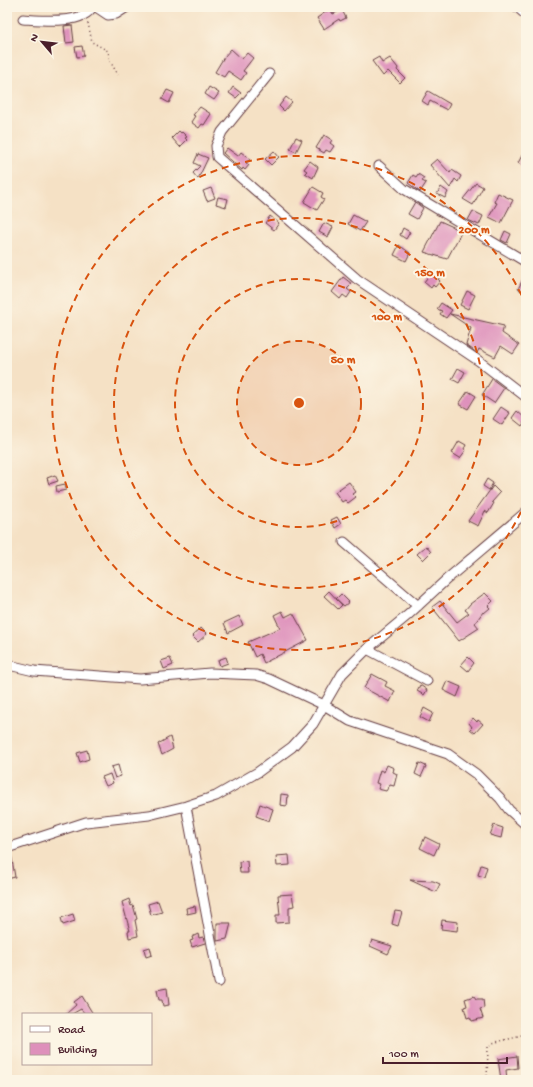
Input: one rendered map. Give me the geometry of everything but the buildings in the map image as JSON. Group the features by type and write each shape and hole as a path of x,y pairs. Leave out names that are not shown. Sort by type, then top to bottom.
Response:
{"street":[{"path":"96,7 98,10 108,15 116,14 127,7"},
{"path":"517,7 526,15"},
{"path":"23,19 61,20 89,10"},
{"path":"269,74 222,132 216,146 217,157 357,279 479,361 526,397"},
{"path":"379,166 404,189 526,262"},
{"path":"7,848 86,822 149,815 186,806 216,796 258,772 292,747 313,724 342,674 367,649 526,512"},
{"path":"344,542 418,606"},
{"path":"367,649 427,681"},
{"path":"7,662 14,666 34,671 140,678 210,673 256,675 269,679 324,705 350,721 448,754 476,774 500,798 509,810 526,825"},
{"path":"186,806 219,982"}],"path":[{"path":"89,10 92,42 108,51 110,61 118,75"},
{"path":"488,1080 488,1048 492,1043 526,1035"}]}
